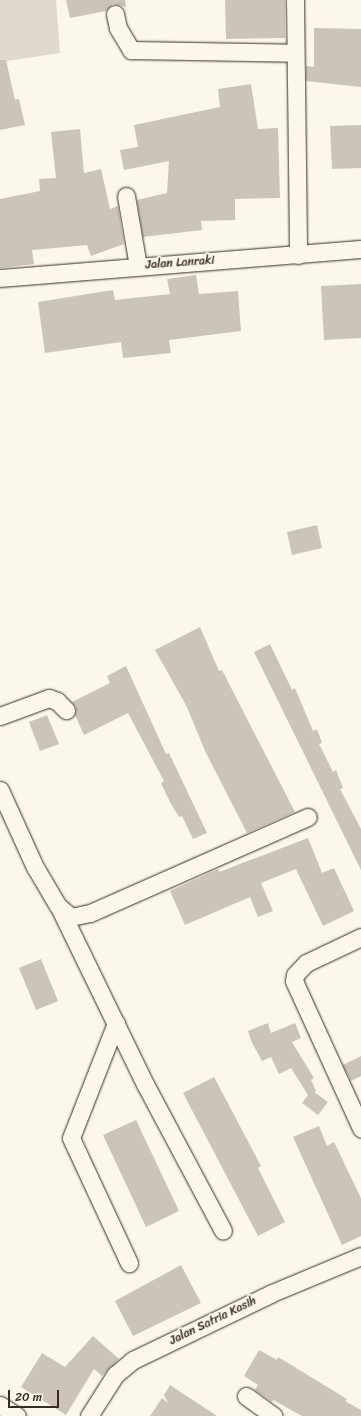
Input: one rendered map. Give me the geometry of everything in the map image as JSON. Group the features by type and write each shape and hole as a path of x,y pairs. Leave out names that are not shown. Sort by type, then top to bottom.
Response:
{"street":[{"path":"295,0 298,255"},
{"path":"115,14 118,28 131,50 295,53"},
{"path":"126,196 138,266"},
{"name":"Jalan Lanraki","path":"0,278 361,249"},
{"path":"0,716 49,698 57,701 66,710"},
{"path":"0,790 35,867 58,906 116,1023 223,1231"},
{"path":"58,906 71,918 90,913 308,817"},
{"path":"361,937 306,963 294,976 294,981 361,1128"},
{"path":"116,1023 71,1138 129,1263"},
{"name":"Jalan Satria Kasih","path":"89,1416 115,1376 133,1360 272,1293 361,1256"},
{"path":"246,1396 274,1416"},
{"path":"0,1405 17,1416"}],"shaded area":[{"path":"0,0 56,0 60,53 0,62"}],"building":[{"path":"66,0 125,0 126,7 113,4 106,11 70,18"},
{"path":"225,0 285,0 285,38 226,39"},
{"path":"314,28 361,29 361,87 306,81 306,66 314,67"},
{"path":"0,60 6,60 15,100 19,99 25,125 0,130"},
{"path":"251,84 258,129 278,128 280,198 235,199 235,220 201,221 202,230 143,237 137,200 167,193 169,161 124,170 120,150 138,147 134,125 220,107 218,89"},
{"path":"361,125 361,168 332,169 330,126"},
{"path":"80,129 84,173 101,169 110,209 118,206 124,244 91,256 87,245 32,250 34,264 0,268 0,199 40,191 39,179 56,178 51,132"},
{"path":"196,275 199,294 238,291 241,331 169,340 171,353 123,358 121,342 45,353 38,302 113,290 115,300 170,294 167,279"},
{"path":"361,284 361,338 324,340 321,286"},
{"path":"317,525 322,548 292,555 287,532"},
{"path":"200,627 219,671 222,670 295,812 247,833 205,751 187,707 155,650"},
{"path":"270,644 292,690 295,688 313,731 317,729 322,743 319,744 333,772 336,770 343,788 340,789 361,829 361,870 254,652"},
{"path":"126,666 166,754 169,753 207,833 193,839 182,816 179,817 170,802 161,783 164,781 128,713 84,735 75,715 76,708 72,702 110,683 107,676"},
{"path":"47,715 59,744 40,751 29,722"},
{"path":"308,838 322,873 334,868 354,911 323,926 296,869 261,883 273,911 258,917 250,897 185,925 170,891 218,869 219,872"},
{"path":"41,959 58,1001 36,1010 19,968"},
{"path":"268,1023 271,1033 295,1023 301,1038 292,1042 314,1078 311,1080 316,1091 314,1092 328,1102 318,1115 302,1103 308,1095 291,1068 279,1074 271,1057 262,1061 252,1043 248,1031"},
{"path":"361,1056 361,1076 351,1081 343,1065"},
{"path":"214,1077 261,1166 258,1168 285,1222 258,1236 183,1093"},
{"path":"136,1120 179,1211 146,1227 103,1135"},
{"path":"319,1126 327,1146 334,1142 361,1198 361,1236 342,1245 293,1137"},
{"path":"181,1265 201,1303 133,1336 115,1301"},
{"path":"93,1336 119,1359 102,1376 94,1369 66,1415 21,1387 42,1353 65,1367"},
{"path":"259,1350 277,1360 278,1357 347,1399 345,1401 361,1410 361,1416 302,1416 273,1400 272,1402 255,1390 258,1385 244,1376"},
{"path":"170,1385 217,1416 150,1416 162,1398 168,1403 164,1395"}]}
